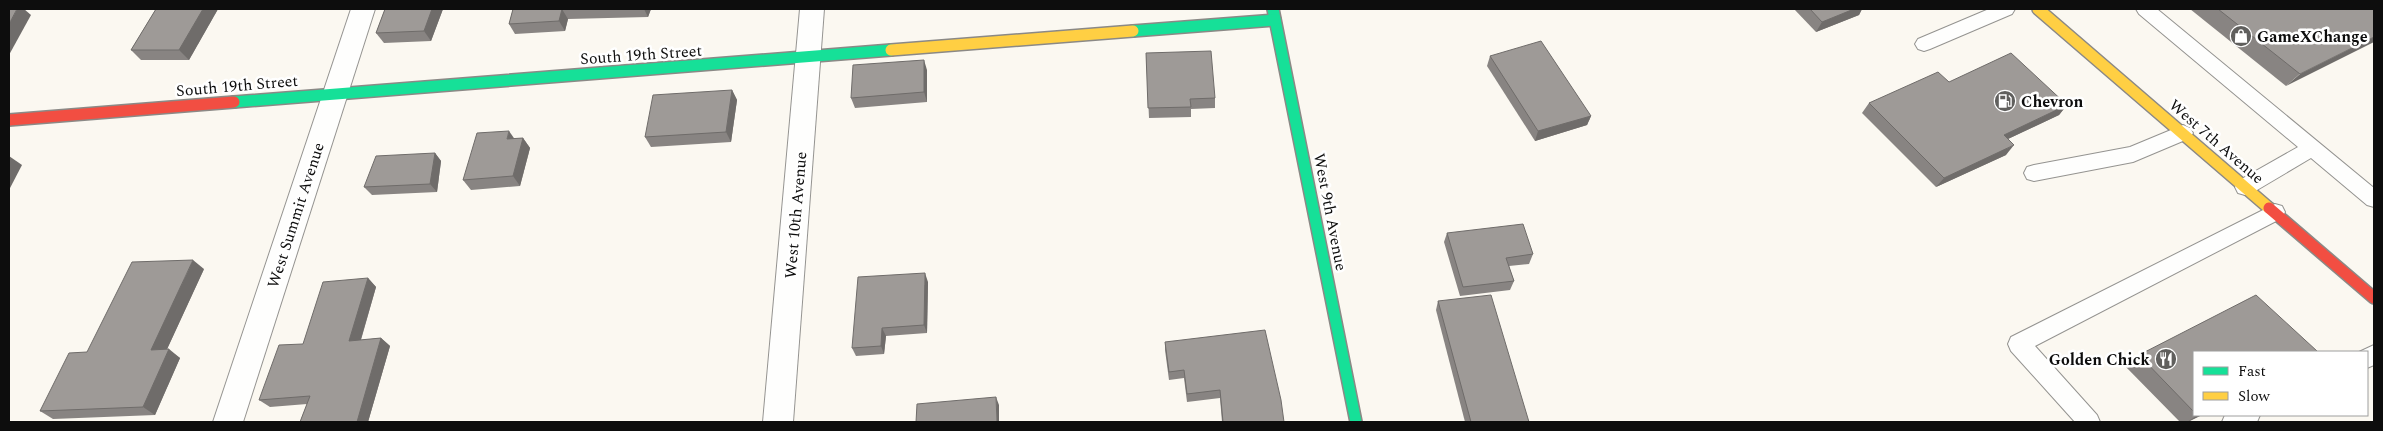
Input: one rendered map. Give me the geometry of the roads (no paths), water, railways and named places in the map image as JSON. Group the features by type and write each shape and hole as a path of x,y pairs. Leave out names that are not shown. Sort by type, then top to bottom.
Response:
{"street":[{"name":"West Summit Avenue","path":"228,422 363,9"},
{"name":"West 10th Avenue","path":"778,422 812,9"},
{"name":"West 7th Avenue","path":"2038,9 2374,298"},
{"name":"South 19th Street","path":"9,120 808,57 1274,14"},
{"name":"West 9th Avenue","path":"1274,14 1356,422"}],"lane":[{"path":"1924,44 2006,9"},
{"path":"2145,9 2374,199"},
{"path":"2034,173 2133,154 2183,133"},
{"path":"2246,187 2312,148"},
{"path":"2089,422 2019,344 2275,212"},
{"path":"2068,398 2095,422"},
{"path":"2233,422 2247,416"}],"place":[{"name":"GameXChange","path":"2241,36"},
{"name":"Chevron","path":"2005,101"},
{"name":"Golden Chick","path":"2166,359"}]}
